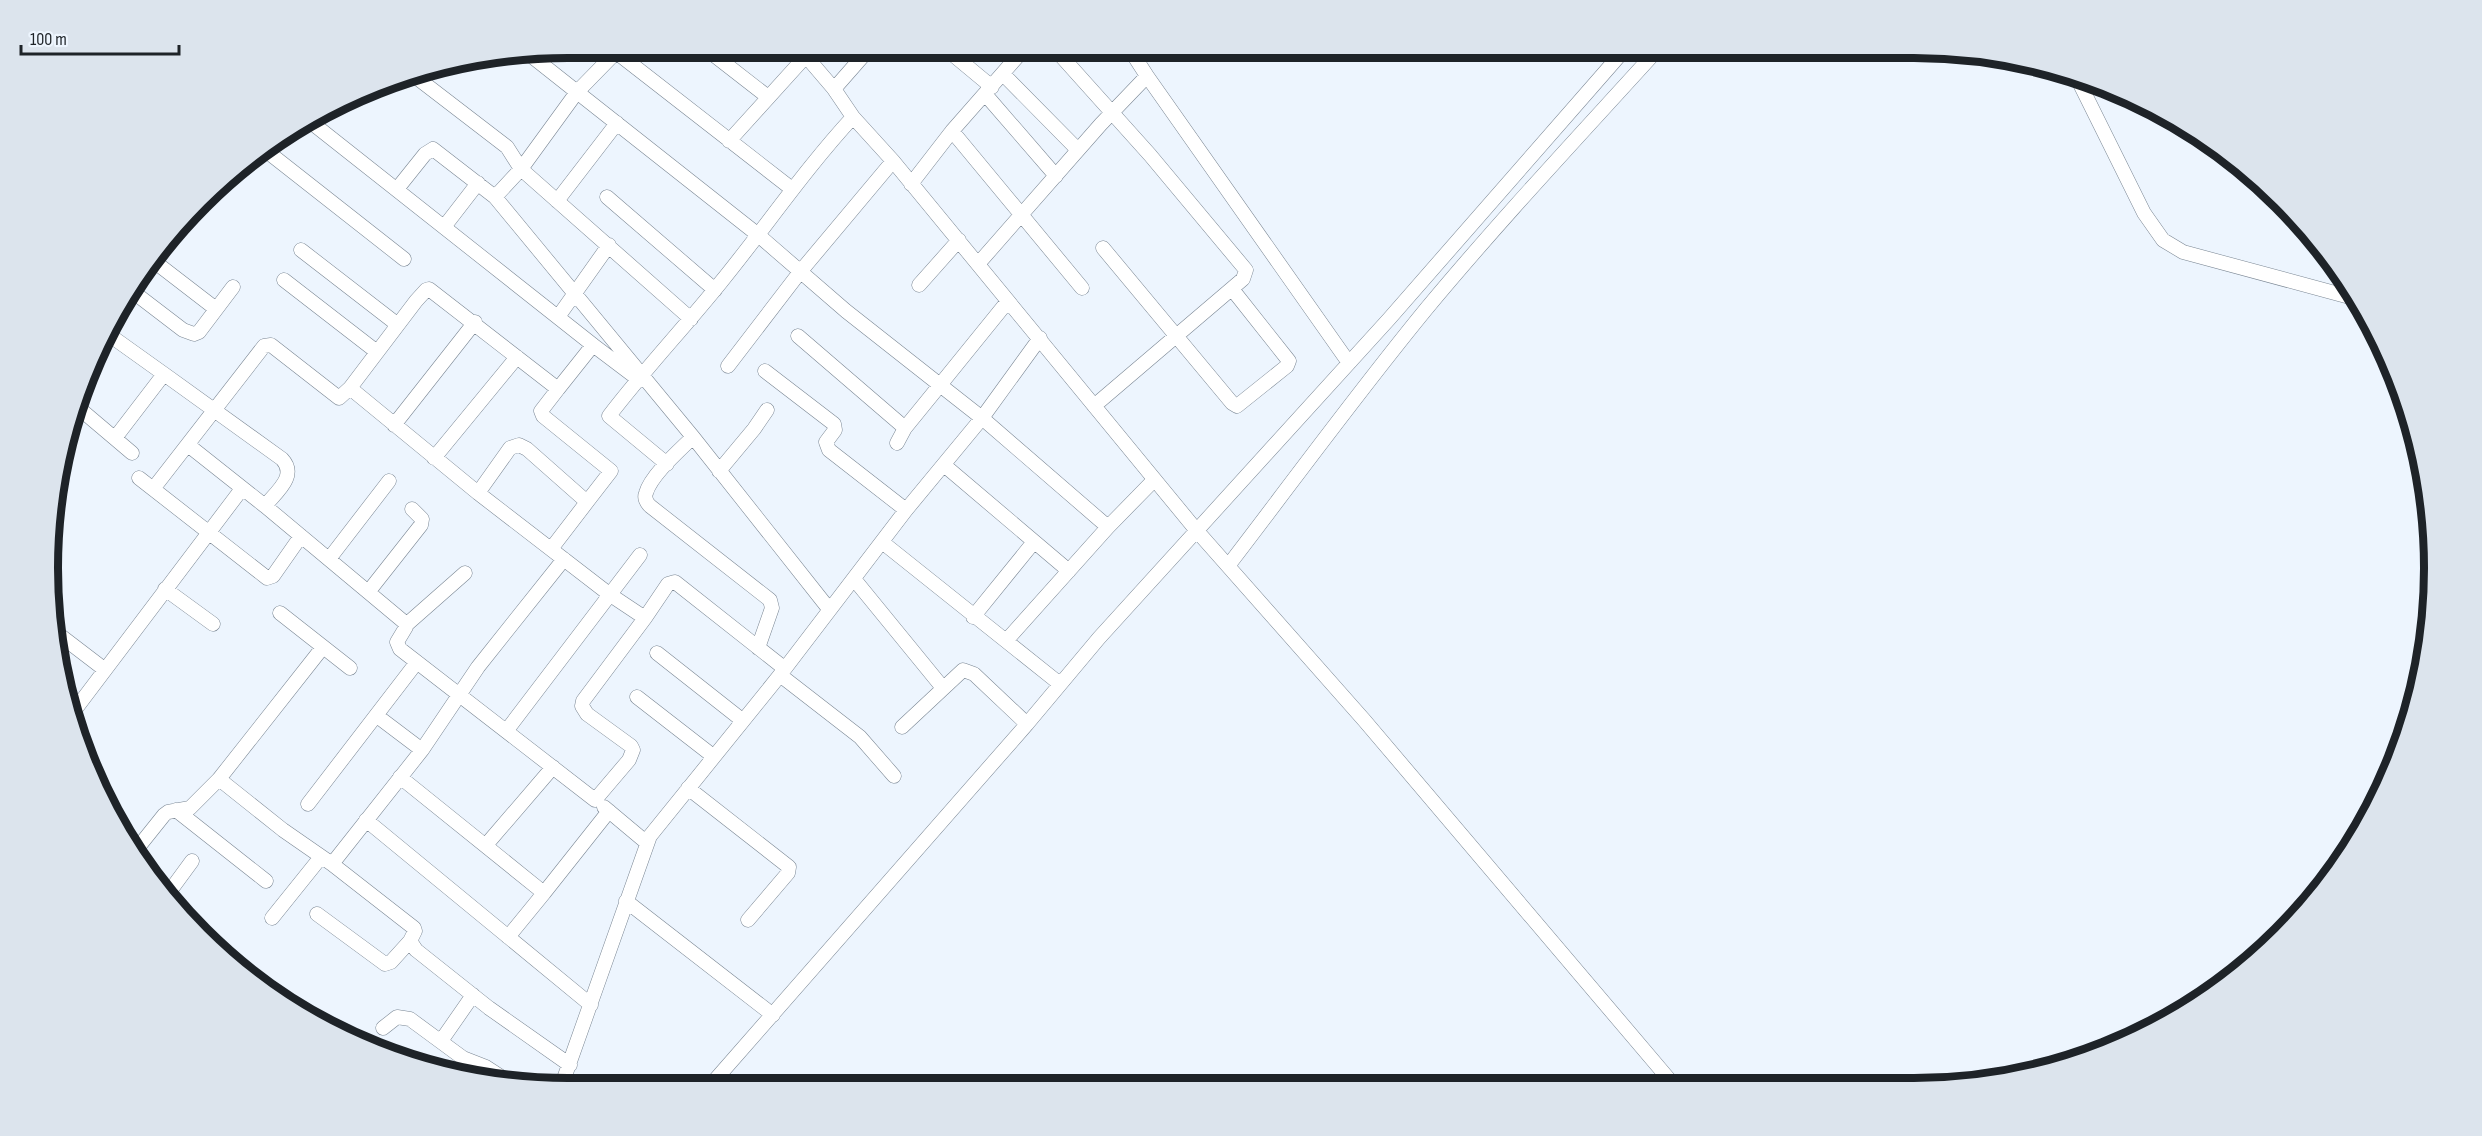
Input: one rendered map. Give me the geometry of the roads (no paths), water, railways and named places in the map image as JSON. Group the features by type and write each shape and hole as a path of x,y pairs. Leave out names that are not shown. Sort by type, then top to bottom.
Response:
{"street":[{"path":"495,197 521,169 578,92 610,58"},
{"path":"628,58 792,189"},
{"path":"718,58 768,97"},
{"path":"729,141 768,97 797,58"},
{"path":"807,58 834,89 853,117 959,240 1197,531 1364,720 1668,1078"},
{"path":"834,89 861,58"},
{"path":"955,58 989,90 1056,176"},
{"path":"911,184 952,131 1017,58"},
{"path":"1063,58 1246,270 1245,276 1232,289 1094,406"},
{"path":"1137,58 1147,76 1349,363"},
{"path":"717,1078 1027,724 1099,638 1349,363 1532,158 1617,58"},
{"path":"1228,566 1429,306 1568,146 1650,58"},
{"path":"537,60 757,234 800,272 982,418 1108,527"},
{"path":"1003,74 1078,150"},
{"path":"978,264 1078,150 1147,76"},
{"path":"421,81 507,147 521,169 691,319"},
{"path":"2082,87 2144,213 2163,240 2183,252 2344,296"},
{"path":"667,464 609,416 715,290 792,189 853,117"},
{"path":"557,201 617,123"},
{"path":"316,125 593,345 640,377"},
{"path":"952,131 1082,288"},
{"path":"398,189 425,154 433,149 495,197 576,293 640,377 693,437 829,609"},
{"path":"271,154 404,259"},
{"path":"728,366 800,272 893,161"},
{"path":"444,227 478,183"},
{"path":"607,197 715,290"},
{"path":"919,285 959,240"},
{"path":"558,317 609,245"},
{"path":"1103,248 1236,406 1289,364 1287,357 1232,289"},
{"path":"301,250 398,325"},
{"path":"159,265 216,309"},
{"path":"284,280 377,352"},
{"path":"138,295 190,334 199,332 233,288"},
{"path":"153,489 264,346 267,344 339,398 350,388 423,292 429,289 475,322 558,389"},
{"path":"897,443 905,428 1008,301"},
{"path":"394,425 475,322"},
{"path":"798,336 905,428"},
{"path":"114,338 215,410 288,466 290,471 286,479 265,507"},
{"path":"565,1078 626,901 654,830 782,671 906,510 982,418 1040,338"},
{"path":"551,549 611,471 543,416 541,411 593,345"},
{"path":"435,458 517,357"},
{"path":"765,371 834,424 835,430 826,442 828,450 906,510"},
{"path":"115,438 164,374"},
{"path":"350,388 478,493 609,594 645,618"},
{"path":"719,471 767,410"},
{"path":"84,412 132,453"},
{"path":"693,437 667,464 646,492 646,502 770,600 772,608 758,648"},
{"path":"188,445 369,591 406,625"},
{"path":"478,493 510,448 519,445 527,449 587,502"},
{"path":"944,465 1033,543 1069,571"},
{"path":"139,478 267,578 273,576 301,536"},
{"path":"1006,641 1108,527 1154,480"},
{"path":"329,560 389,481"},
{"path":"78,706 241,490"},
{"path":"369,591 421,525 422,519 412,508"},
{"path":"882,542 973,617 1060,684"},
{"path":"973,617 1033,543"},
{"path":"507,730 640,555"},
{"path":"272,918 366,820 422,750 478,667 564,559"},
{"path":"465,573 406,625 397,645 647,843"},
{"path":"854,579 943,688"},
{"path":"595,800 629,760 633,750 631,746 587,714 582,706 583,701 668,584 675,582 697,596 860,737 894,776"},
{"path":"165,589 213,624"},
{"path":"280,613 350,669"},
{"path":"63,638 104,669"},
{"path":"140,845 164,815 190,808 219,779 323,647"},
{"path":"657,653 742,720"},
{"path":"308,804 417,662"},
{"path":"902,727 960,671 968,671 1027,724"},
{"path":"637,697 713,756"},
{"path":"377,716 422,750"},
{"path":"486,845 553,767"},
{"path":"400,777 544,893"},
{"path":"219,779 415,931 410,941 391,962 385,964 317,914"},
{"path":"688,788 789,867 788,873 748,920"},
{"path":"176,810 266,881"},
{"path":"508,937 609,811"},
{"path":"366,820 591,1005"},
{"path":"172,888 192,861"},
{"path":"626,901 773,1015"},
{"path":"410,941 416,950 473,995 570,1065"},
{"path":"441,1041 473,995"},
{"path":"383,1029 394,1018 410,1019 463,1058 493,1072"}]}
